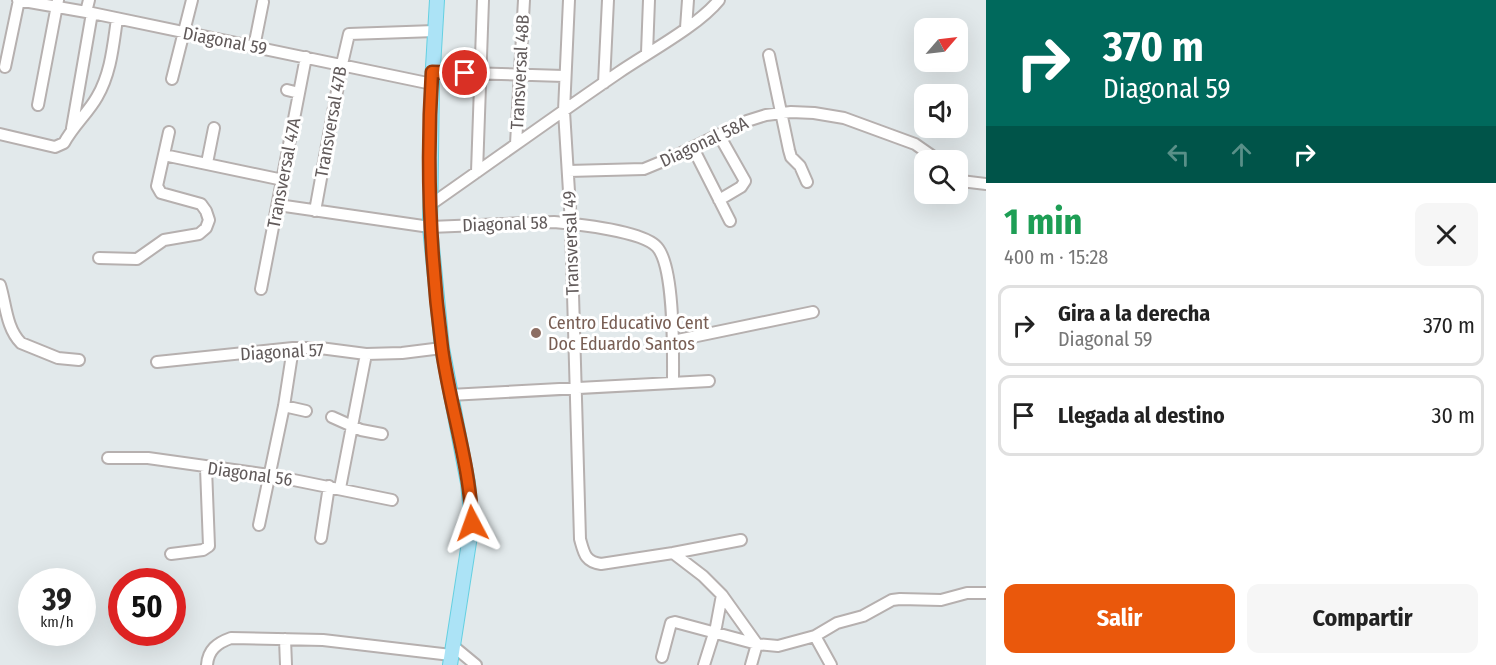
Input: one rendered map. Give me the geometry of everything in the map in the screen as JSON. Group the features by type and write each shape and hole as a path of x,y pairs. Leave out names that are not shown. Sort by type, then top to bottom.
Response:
{"main road":[{"path":"437,0 432,78 430,227 442,348 468,483 472,523 451,656"}],"street":[{"path":"5,67 18,0"},
{"name":"Diagonal 59","path":"18,0 57,3 89,13 254,47 432,78 481,73 564,76"},
{"path":"72,128 89,0"},
{"path":"172,79 192,0"},
{"path":"477,172 483,0"},
{"name":"Transversal 48B","path":"516,144 525,0"},
{"name":"Transversal 49","path":"569,0 564,111 571,224 580,538 586,558 592,563 601,564 673,553"},
{"path":"604,83 608,0"},
{"path":"647,53 649,0"},
{"path":"686,28 688,0"},
{"name":"Diagonal 58","path":"430,205 703,16 719,0"},
{"path":"254,47 263,2"},
{"path":"38,105 57,3"},
{"path":"0,134 55,147 64,143 72,128 96,99 107,77 117,19"},
{"name":"Transversal 47B","path":"315,211 349,34 435,31"},
{"path":"769,55 791,157 800,166 807,182"},
{"name":"Transversal 47A","path":"261,289 306,57"},
{"path":"287,90 299,93"},
{"name":"Diagonal 58A","path":"568,171 644,169 747,121 782,113 814,113 844,118 915,144 924,150"},
{"path":"207,163 214,128"},
{"path":"99,258 137,259 164,240 199,234 206,228 209,220 201,204 161,193 156,186 169,132"},
{"path":"719,135 745,181 741,187 719,200"},
{"path":"693,148 730,221"},
{"path":"164,155 283,180"},
{"path":"968,183 986,184"},
{"name":"Diagonal 58","path":"278,205 430,227 554,222 632,234 648,239 664,258 673,341"},
{"path":"0,285 8,319 21,343 58,358 79,360"},
{"path":"673,383 673,341 813,312"},
{"path":"259,525 284,406 293,348"},
{"name":"Diagonal 57","path":"157,362 293,348 320,348 366,354 402,353 442,348"},
{"path":"321,538 351,424 366,354"},
{"path":"450,395 709,381"},
{"path":"284,406 306,411"},
{"path":"332,417 361,430 382,434"},
{"name":"Diagonal 56","path":"108,458 148,458 206,468 269,475 392,500"},
{"path":"171,554 207,549 210,543 206,468"},
{"path":"673,553 741,540"},
{"path":"673,553 704,576 722,595 757,644"},
{"path":"662,657 669,628 671,623 675,622 757,644 778,646 812,637 837,623 863,616 892,600 900,598 941,600 968,593 986,593"},
{"path":"704,665 716,627 722,595"},
{"path":"812,637 831,665"},
{"path":"207,665 212,649 231,638 323,640 451,656 476,665"},
{"path":"285,639 286,665"},
{"path":"751,665 757,644"}],"place":[{"name":"Centro Educativo Cent Doc Eduardo Santos","path":"536,333"}],"route":[{"path":"465,73 432,72 430,205 442,348 468,483 472,523"}]}
